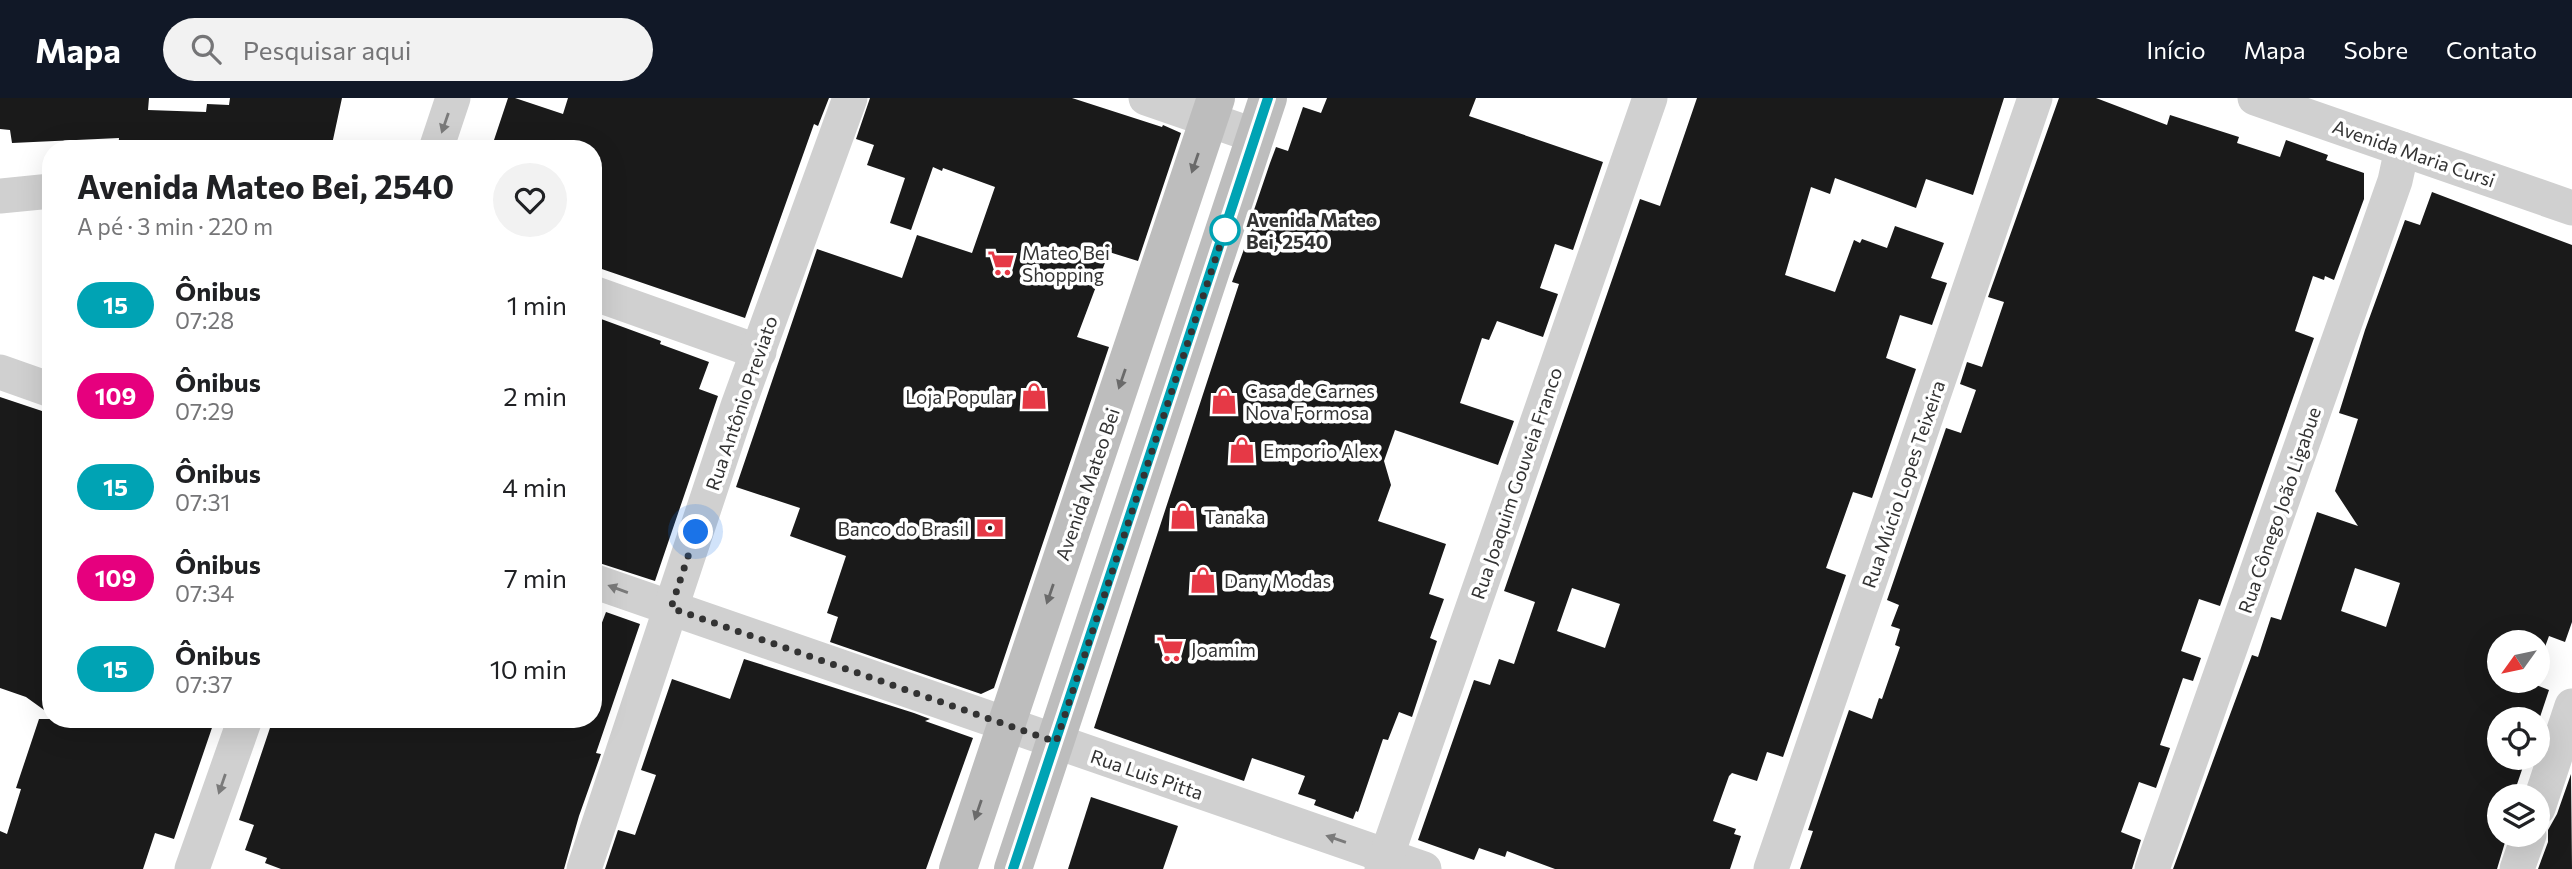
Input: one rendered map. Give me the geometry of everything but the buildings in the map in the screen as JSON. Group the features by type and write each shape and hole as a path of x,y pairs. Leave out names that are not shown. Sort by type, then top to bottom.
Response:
{"main road":[{"path":"1013,869 1268,98"},
{"name":"Avenida Mateo Bei","path":"958,869 1212,109"}],"street":[{"path":"439,140 453,98"},
{"name":"Rua Antônio Previato","path":"584,869 738,406 850,98"},
{"path":"1146,98 1212,109 1256,136"},
{"name":"Rua Joaquim Gouveia Franco","path":"1385,863 1650,98"},
{"name":"Rua Múcio Lopes Teixeira","path":"1771,869 2035,98"},
{"name":"Avenida Maria Cursi","path":"2255,98 2572,208"},
{"name":"Rua Cônego João Ligabue","path":"2152,869 2395,181 2402,149"},
{"path":"0,196 42,192"},
{"path":"602,296 759,352"},
{"path":"0,372 42,387"},
{"name":"Rua Luis Pitta","path":"602,584 1056,742 1385,863 1424,869"},
{"path":"2546,784 2572,706"},
{"path":"192,869 242,728"},
{"path":"2517,869 2525,847"}],"bus line":[{"name":"15","path":"1013,869 1045,779 1268,98"}],"place":[{"name":"Avenida Mateo Bei, 2540","path":"1225,230"},
{"name":"Mateo Bei Shopping","path":"1001,263"},
{"name":"Loja Popular","path":"1034,396"},
{"name":"Casa de Carnes Nova Formosa","path":"1224,401"},
{"name":"Emporio Alex","path":"1242,450"},
{"name":"Tanaka","path":"1183,516"},
{"name":"Banco do Brasil","path":"990,528"},
{"name":"Dany Modas","path":"1203,580"},
{"name":"Joamim","path":"1170,649"}],"route":[{"path":"696,532 671,608 1056,742 1225,230"}]}
